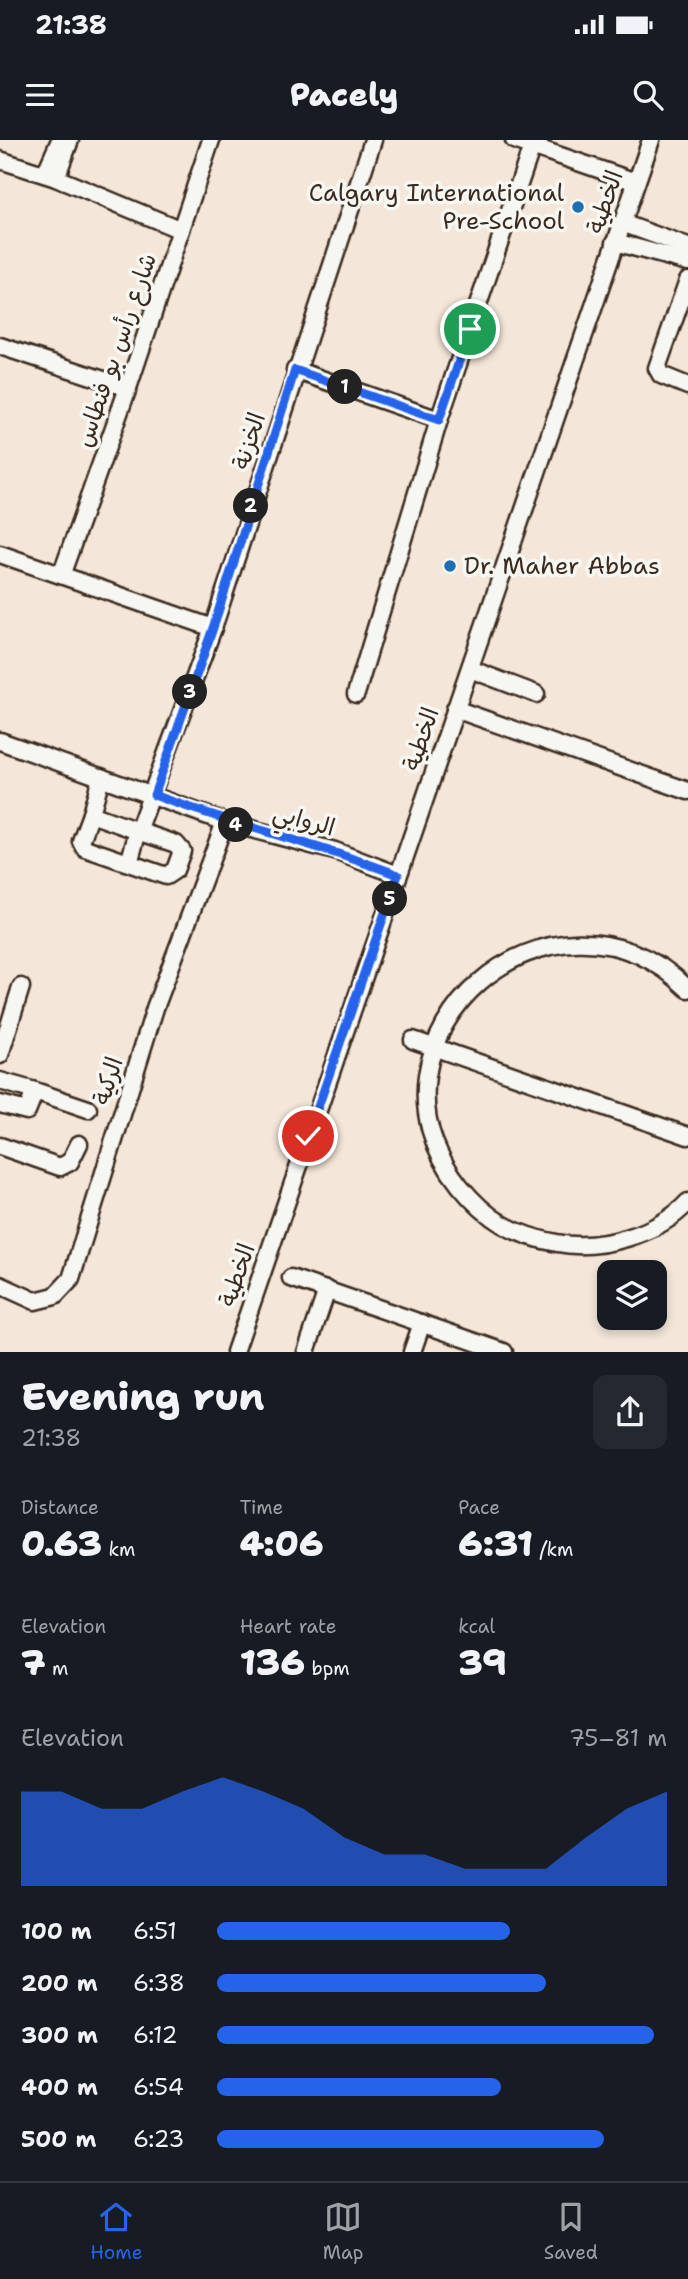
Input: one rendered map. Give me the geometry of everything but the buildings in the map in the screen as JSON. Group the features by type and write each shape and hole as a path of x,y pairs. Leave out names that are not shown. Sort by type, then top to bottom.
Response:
{"street":[{"path":"51,176 60,140"},
{"path":"51,176 70,140"},
{"name":"شارع رأس بو فنطاس","path":"62,573 128,388 211,140"},
{"name":"الخزنة","path":"128,863 213,628 295,370 373,140"},
{"path":"514,140 636,181"},
{"name":"الخطية","path":"235,1352 651,140"},
{"path":"356,694 439,420 532,146"},
{"path":"0,160 51,176 181,230"},
{"path":"622,223 688,247"},
{"path":"615,242 688,262"},
{"path":"688,280 657,368 661,375 688,386"},
{"path":"0,346 128,388"},
{"path":"295,370 439,420"},
{"path":"0,554 62,573 213,628"},
{"path":"470,669 536,694"},
{"path":"455,709 688,790"},
{"name":"الروابي","path":"0,741 225,822 335,851 398,875"},
{"path":"91,814 176,844 182,851 175,870 166,876 85,848 82,841 101,777"},
{"name":"الركية","path":"0,1285 35,1301 55,1296 71,1279 155,1008 225,822"},
{"path":"688,989 672,973 629,950 581,942 551,944 505,961 469,989 445,1021 427,1080 428,1119 443,1165 481,1212 526,1237 574,1247 622,1240 665,1221 688,1202"},
{"path":"0,1055 22,987"},
{"path":"413,1040 688,1136"},
{"path":"0,1081 88,1109"},
{"path":"0,1104 27,1111 35,1091"},
{"path":"0,1146 60,1167 70,1162 79,1144"},
{"path":"665,1221 680,1220 688,1224"},
{"path":"291,1278 504,1352"},
{"path":"306,1352 327,1290"},
{"path":"412,1352 422,1323"}],"place":[{"name":"Calgary International Pre-School","path":"578,207"},
{"name":"Dr. Maher Abbas","path":"450,566"}],"route":[{"path":"308,1136 398,875 335,851 225,822 154,795 213,628 295,370 439,420 470,329"}]}
